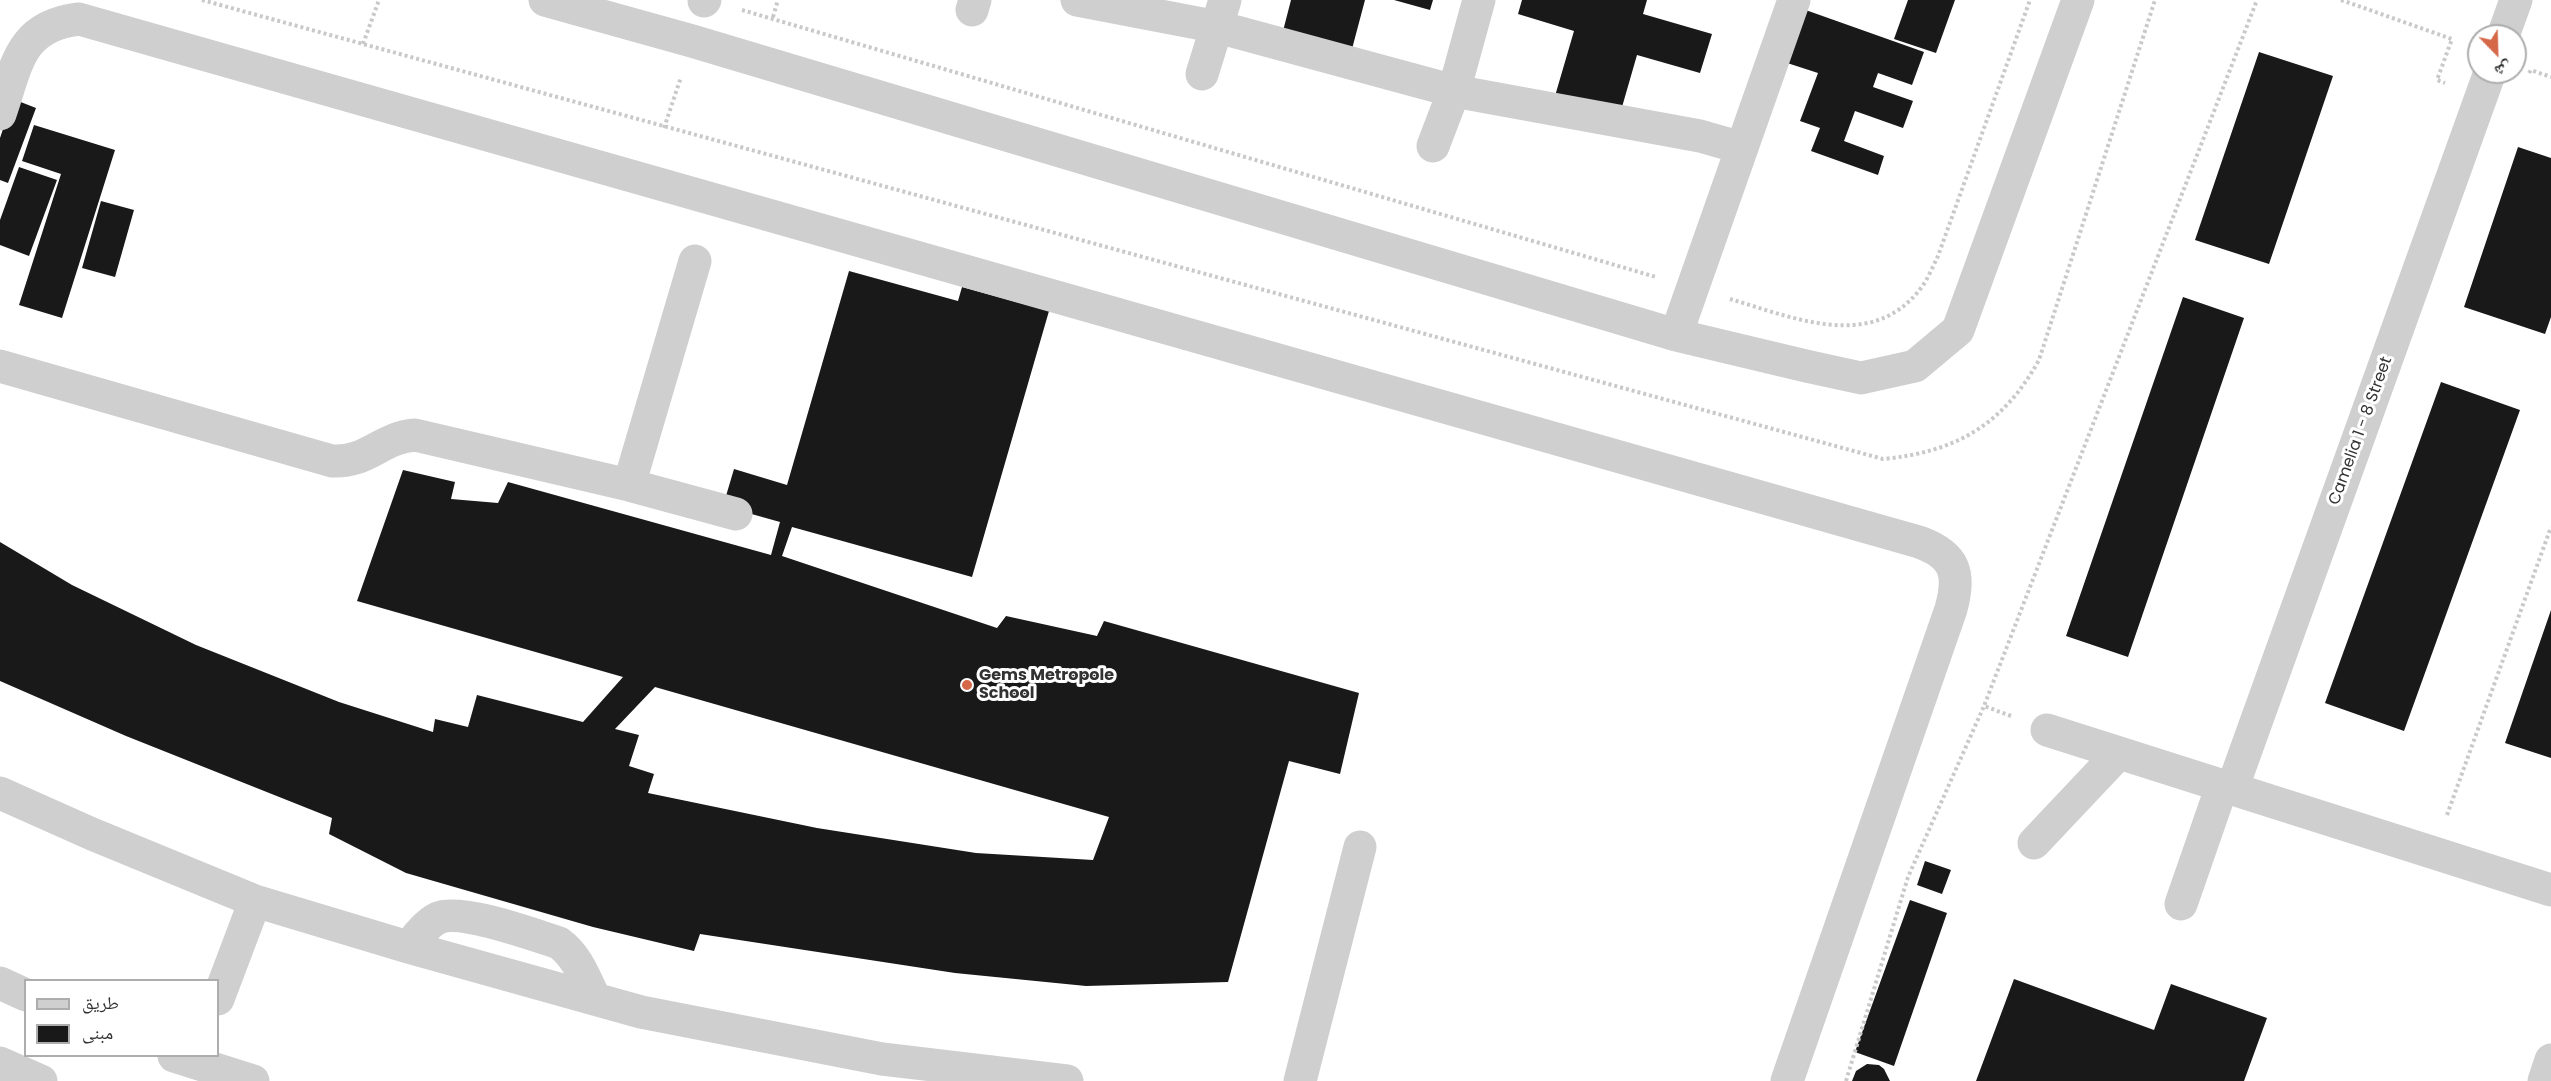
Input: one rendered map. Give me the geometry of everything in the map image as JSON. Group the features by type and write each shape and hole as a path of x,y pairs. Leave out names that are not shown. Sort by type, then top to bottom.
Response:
{"street":[{"path":"545,0 704,45 1676,335 1861,378 1915,366 1958,330 2078,0"},
{"path":"1077,0 1222,13 1454,91 1701,136 1742,148"},
{"path":"1433,147 1454,91 1479,0"},
{"path":"1676,335 1794,0"},
{"path":"2507,24 2516,0"},
{"path":"1202,75 1222,13"},
{"path":"0,114 25,46 39,31 58,21 79,19 1939,549 1953,566 1957,587 1954,598 1787,1081"},
{"name":"Camelia 1 - 8 Street","path":"2181,904 2227,787 2486,84"},
{"path":"629,485 695,261"},
{"path":"0,366 332,461 346,462 360,458 386,442 416,435 629,485 736,514"},
{"path":"2046,730 2551,890"},
{"path":"2034,843 2119,753"},
{"path":"0,793 92,834 255,901 408,947 641,1012 882,1059 1067,1081"},
{"path":"1300,1081 1360,847"},
{"path":"219,996 255,901"},
{"path":"408,947 439,918 459,915 479,920 560,943 569,950 576,961 595,999"},
{"path":"0,983 24,994"},
{"path":"188,1058 254,1081"},
{"path":"2544,1081 2551,1060"},
{"path":"0,1063 41,1081"}],"path":[{"path":"363,44 379,0"},
{"path":"772,17 778,0"},
{"path":"1846,1081 1908,877 1984,706 2257,0"},
{"path":"2434,853 2551,527"},
{"path":"1984,706 2046,730"}],"building":[{"path":"1291,0 1365,0 1352,49 1283,31"},
{"path":"1394,0 1433,0 1430,10"},
{"path":"1522,0 1647,0 1643,14 1712,34 1700,73 1637,55 1620,114 1555,96 1574,31 1518,14"},
{"path":"1908,0 1955,0 1936,53 1894,39"},
{"path":"1800,8 1924,52 1912,85 1878,73 1873,87 1913,101 1903,128 1855,111 1844,141 1884,156 1878,175 1811,151 1820,128 1800,121 1818,73 1781,61"},
{"path":"2259,52 2333,76 2269,264 2195,240"},
{"path":"13,99 36,108 8,183 0,180 0,138"},
{"path":"34,125 115,150 62,318 19,305 61,174 22,161"},
{"path":"2518,147 2551,158 2551,317 2545,334 2464,307"},
{"path":"19,167 57,180 29,256 0,245 0,220"},
{"path":"101,201 134,210 115,277 82,268"},
{"path":"849,271 958,301 962,287 1049,311 972,577 792,527 782,556 997,628 1006,616 1097,636 1104,621 1359,693 1340,774 1289,761 1228,982 1086,986 955,973 700,934 694,951 593,927 406,873 329,834 332,818 126,736 0,681 0,542 72,585 196,645 339,702 433,732 435,719 468,727 477,695 583,722 623,677 357,601 403,470 455,482 451,499 498,503 508,482 771,555 780,522 723,506 734,469 787,485","holes":["655,687 1109,817 1093,860 976,853 817,828 648,793 654,774 629,766 639,735 615,729"]},
{"path":"2183,297 2244,318 2128,657 2066,636"},
{"path":"2441,382 2520,410 2404,731 2325,703"},
{"path":"2551,610 2551,758 2505,743"},
{"path":"1925,861 1951,870 1942,894 1917,885"},
{"path":"1910,900 1947,913 1894,1066 1855,1052"},
{"path":"2014,979 2154,1030 2171,984 2267,1018 2244,1081 1976,1081"},
{"path":"1867,1064 1879,1065 1884,1069 1890,1081 1852,1081 1856,1071"}],"place":[{"name":"Gems Metropole School","path":"967,685"}]}
